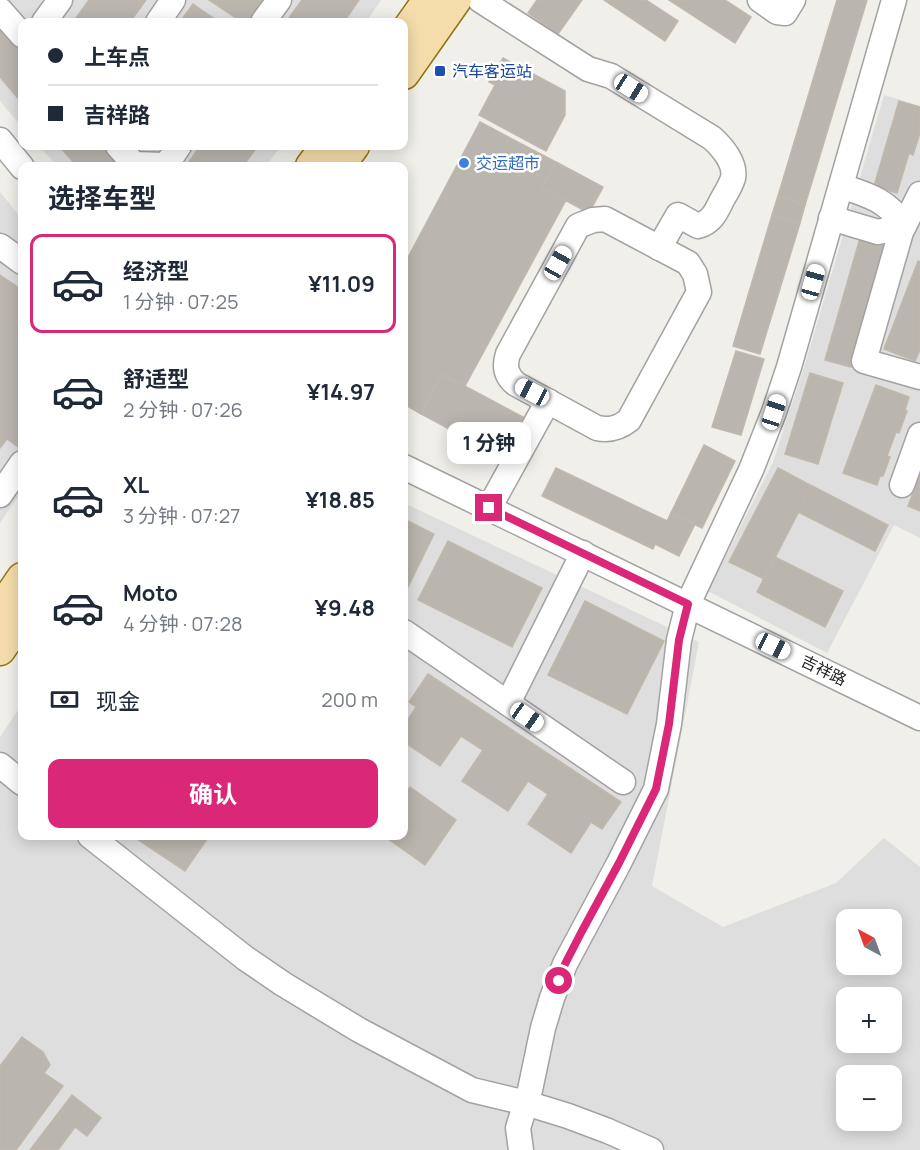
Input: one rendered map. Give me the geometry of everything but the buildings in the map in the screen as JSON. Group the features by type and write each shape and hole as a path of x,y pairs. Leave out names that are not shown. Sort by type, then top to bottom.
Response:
{"main road":[{"path":"408,28 428,0"},
{"path":"408,68 456,0"},
{"path":"0,650 11,598"}],"street":[{"path":"47,18 60,0"},
{"path":"161,18 174,0"},
{"path":"266,18 279,0"},
{"path":"480,0 588,69 611,76 712,138 725,152 733,177 715,215 706,223 698,226 678,215 659,248"},
{"path":"760,0 777,12 785,13 793,0"},
{"path":"521,1150 518,1128 530,1090 552,998 565,964 656,789 669,724 679,640 688,604 751,470 774,412 789,367 894,0"},
{"path":"0,10 18,31"},
{"path":"0,140 18,162"},
{"path":"122,150 132,162"},
{"path":"841,186 875,198 889,207 903,226"},
{"path":"920,194 903,226 864,361 920,377"},
{"path":"831,218 878,232 903,226"},
{"path":"605,219 688,263 695,274 699,292 629,420 617,428 597,428 548,401 512,380 506,371 506,360 578,226 592,220 605,219"},
{"path":"0,246 18,259"},
{"path":"489,508 548,401"},
{"path":"902,485 920,435"},
{"path":"0,495 18,468"},
{"name":"吉祥路","path":"408,469 920,718"},
{"path":"508,703 583,554"},
{"path":"408,635 623,782"},
{"path":"0,765 18,780"},
{"path":"95,840 245,958 320,1008 415,1061 472,1090 526,1103 608,1131 651,1150"}],"shaded area":[{"path":"0,0 381,0 369,18 18,18 18,122 0,101"},
{"path":"884,95 920,106 920,538 894,525 827,653 708,591 773,462 806,361"},
{"path":"43,150 278,150 269,162 53,162"},
{"path":"0,192 18,214 18,497 0,523"},
{"path":"408,505 699,642 652,886 723,927 836,883 884,838 920,867 920,1150 0,1150 0,737 18,710 18,840 408,840"}],"place":[{"name":"汽车客运站","path":"440,71"},
{"name":"交运超市","path":"464,163"}],"route":[{"path":"489,508 688,604 679,640 669,724 656,789 565,964 559,981"}]}
